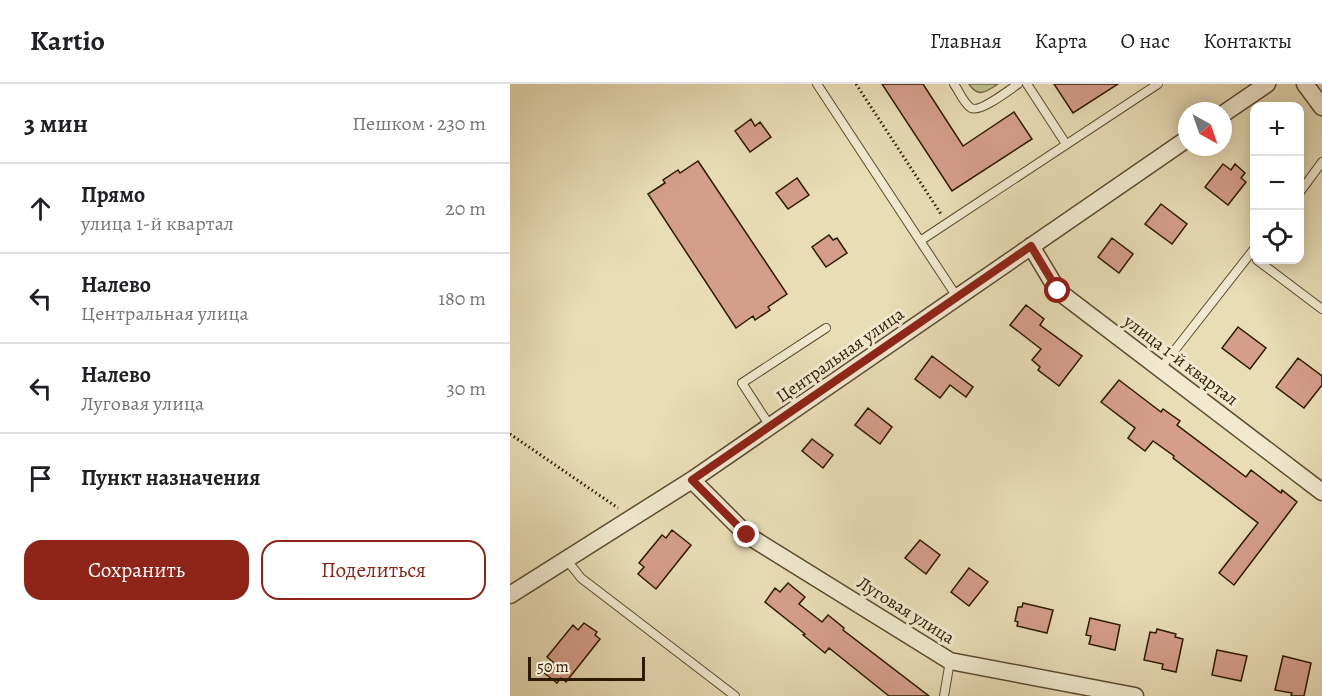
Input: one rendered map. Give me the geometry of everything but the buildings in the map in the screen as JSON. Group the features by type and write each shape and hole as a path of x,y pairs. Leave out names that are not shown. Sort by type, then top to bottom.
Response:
{"street":[{"path":"1232,108 1267,84"},
{"path":"1305,84 1322,107"},
{"name":"Центральная улица","path":"510,595 692,480 1178,145"},
{"name":"улица 1-й квартал","path":"1031,246 1058,291 1322,492"},
{"name":"Луговая улица","path":"692,480 747,535 950,661 1133,696"}],"lane":[{"path":"817,84 957,297"},
{"path":"954,84 969,107 975,109 1018,84"},
{"path":"1027,84 1066,144"},
{"path":"920,241 1158,84"},
{"path":"1304,185 1322,162"},
{"path":"1160,369 1250,260"},
{"path":"1265,264 1322,309"},
{"path":"770,426 742,383 826,328"},
{"path":"566,558 581,578 735,696"},
{"path":"944,696 950,661"}],"path":[{"path":"856,84 947,223"},
{"path":"510,434 632,518"}],"green space":[{"path":"969,84 998,84 979,92"}],"route":[{"path":"747,535 692,480 1031,246 1058,291"}]}
